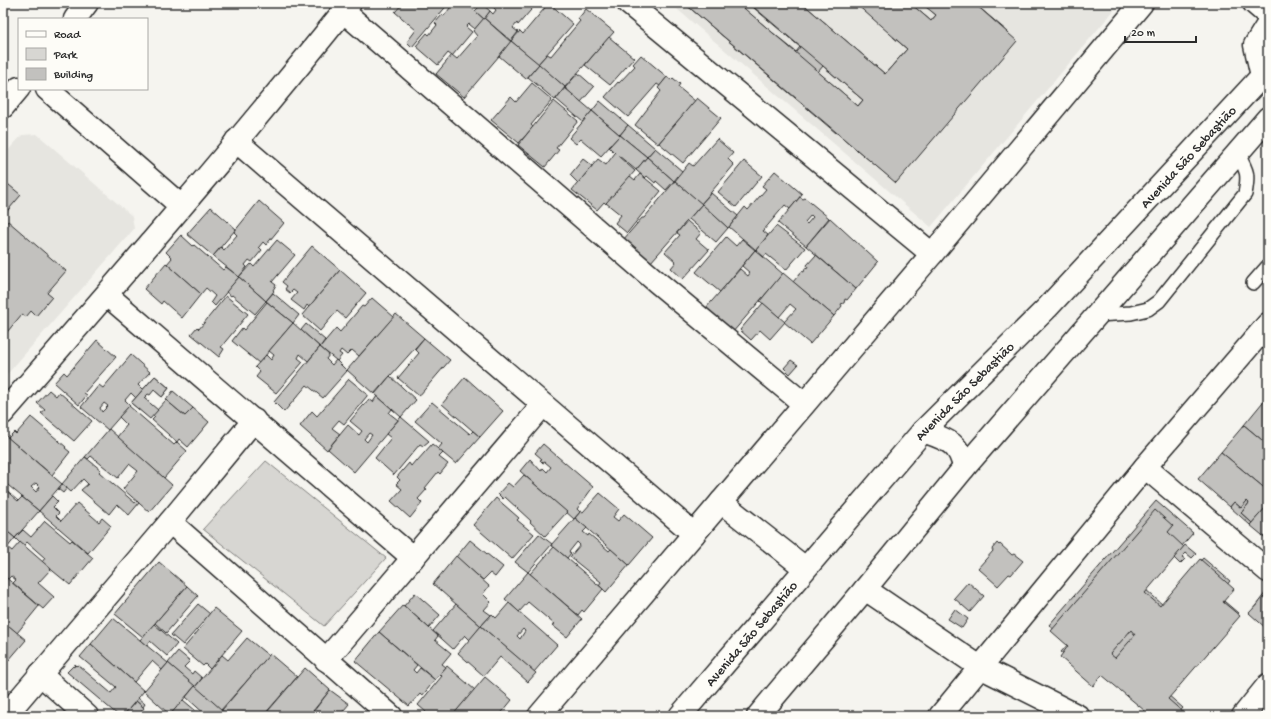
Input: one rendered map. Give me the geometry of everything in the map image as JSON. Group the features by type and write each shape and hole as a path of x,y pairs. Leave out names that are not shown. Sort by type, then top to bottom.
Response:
{"street":[{"path":"76,18 87,3"},
{"path":"628,3 932,254"},
{"path":"539,716 932,254 1142,3"},
{"path":"1254,3 1268,15"},
{"path":"3,413 107,295 346,7 657,282 804,404"},
{"path":"1265,79 1255,45 1268,24"},
{"name":"Avenida São Sebastião","path":"680,716 923,431 1047,308 1265,79"},
{"path":"48,90 181,206"},
{"path":"758,716 964,468 1268,118"},
{"path":"236,141 694,534"},
{"path":"107,295 413,558"},
{"path":"940,716 1145,467 1268,324"},
{"path":"326,660 543,405"},
{"path":"4,716 170,522 254,420"},
{"path":"923,431 940,437 955,446 960,451 964,468"},
{"path":"1145,467 1268,570"},
{"path":"721,502 805,568"},
{"path":"170,522 391,716"},
{"path":"865,589 980,667 1078,716"},
{"path":"40,674 87,716"},
{"path":"1243,716 1268,686"}],"lane":[{"path":"1097,315 1131,313 1148,309 1159,301 1245,194 1247,182 1246,170 1237,153"},
{"path":"1253,283 1268,266"}],"shaded area":[{"path":"670,3 1120,3 931,227"},
{"path":"37,134 132,216 134,229 3,379 3,156 22,135"}],"green space":[{"path":"266,461 386,558 324,626 203,529"}],"building":[{"path":"403,3 449,3 412,47 407,42 416,30 395,12"},
{"path":"449,3 466,3 484,19 475,29 469,24 466,27 472,32 452,56 448,53 438,65 416,46 427,33 429,35 437,25 435,23 442,15 444,16 450,8 447,5"},
{"path":"497,3 537,3 518,25 517,23 513,28 518,32 511,41 484,18 490,11 493,14 496,10 493,7"},
{"path":"549,3 573,24 538,64 511,41 520,31 523,34"},
{"path":"684,3 737,3 796,52 800,47 748,3 802,3 885,74 907,49 856,3 910,3 931,21 936,15 922,3 974,3 1008,32 887,175","holes":["823,66 863,100 858,106 818,72"]},
{"path":"684,3 738,3 858,106 863,100 749,3 802,3 885,74 907,49 855,3 910,3 931,21 936,15 921,3 974,3 1017,41 896,183"},
{"path":"482,4 490,11 484,19 475,11"},
{"path":"586,9 614,32 565,87 538,64 547,54 551,56 580,21 578,19"},
{"path":"484,18 511,42 464,97 436,74 452,55 457,59 477,36 473,31"},
{"path":"609,37 634,58 610,85 585,65"},
{"path":"511,41 539,64 526,79 499,56"},
{"path":"641,55 667,77 660,86 657,84 628,117 605,97 635,66 633,64"},
{"path":"539,64 565,87 555,100 528,77"},
{"path":"578,73 594,87 581,102 565,88"},
{"path":"667,77 671,80 673,78 680,84 678,87 695,101 658,144 635,125 661,91 658,88"},
{"path":"532,83 552,100 531,125 533,127 519,143 491,120 511,97 516,102"},
{"path":"565,88 592,111 583,122 556,99"},
{"path":"697,98 721,118 683,163 659,143"},
{"path":"554,101 578,121 556,148 559,150 545,167 518,145"},
{"path":"600,101 628,125 620,135 592,111"},
{"path":"592,111 620,135 601,156 581,139 576,144 569,138"},
{"path":"628,125 655,148 647,157 620,135"},
{"path":"620,135 647,157 636,170 618,156 635,171 606,204 604,202 597,210 572,190 598,159 606,165 615,153 609,147"},
{"path":"717,139 733,153 728,159 734,165 701,204 675,181 689,163 693,166"},
{"path":"655,148 682,171 674,181 647,157"},
{"path":"647,157 674,181 666,190 656,181 655,183 647,176 645,178 636,170"},
{"path":"583,159 592,166 578,183 570,175"},
{"path":"744,161 762,176 736,207 718,192"},
{"path":"775,171 802,194 790,209 785,205 763,231 768,235 756,250 729,227 745,207 748,210 766,189 762,186"},
{"path":"640,174 661,191 627,233 615,223 621,215 606,203 630,176 635,180"},
{"path":"3,180 21,195 3,216"},
{"path":"675,181 702,204 650,263 623,240 642,218 644,218"},
{"path":"711,193 738,216 728,228 701,204"},
{"path":"800,197 803,199 805,198 829,218 806,246 778,223","holes":["811,215 813,217 807,224 805,222"]},
{"path":"259,201 284,223 266,245 263,242 259,247 262,250 252,262 249,260 245,265 247,267 239,277 213,256 221,247 224,250 237,235 234,232"},
{"path":"702,204 728,228 716,242 689,219"},
{"path":"211,207 236,229 213,256 187,234"},
{"path":"830,218 878,262 856,289 806,246"},
{"path":"8,221 66,271 47,293 52,297 36,316 31,311 26,317 22,314 3,337 3,227"},
{"path":"687,221 701,233 696,239 709,250 683,279 671,268 676,262 665,252 680,235 677,233"},
{"path":"776,226 805,248 786,270 766,254 764,257 756,250"},
{"path":"181,235 223,270 226,267 239,277 215,306 211,302 215,296 206,288 201,294 167,264 172,258 166,252"},
{"path":"726,237 736,246 742,239 755,250 720,292 696,272"},
{"path":"277,240 295,255 272,282 276,285 273,290 274,291 266,301 239,277 251,264 254,267"},
{"path":"312,246 340,270 309,307 307,305 304,310 291,300 297,293 293,290 290,293 285,289 287,286 282,282"},
{"path":"755,250 783,274 732,333 705,309 740,269 748,276 750,273 742,266"},
{"path":"816,255 856,289 847,300 845,299 844,303 841,304 842,306 834,316 793,282 802,271 804,272 805,268 808,267 807,265"},
{"path":"166,263 201,294 182,318 163,301 161,304 144,289"},
{"path":"340,270 366,293 345,318 337,311 320,331 302,315"},
{"path":"783,273 834,316 810,344 784,322 796,309 790,304 779,317 760,301"},
{"path":"239,277 266,301 255,314 232,295 231,296 226,292"},
{"path":"273,293 299,315 293,323 266,301"},
{"path":"226,296 248,314 221,347 224,349 219,357 191,334 197,327 199,329"},
{"path":"372,298 394,317 359,356 352,350 347,355 341,350 339,353 342,355 337,361 320,347 336,328 340,332 362,306 364,307"},
{"path":"267,302 293,323 259,363 232,341 242,328 244,330"},
{"path":"763,303 785,322 770,339 760,330 751,340 740,330"},
{"path":"396,314 424,338 374,394 347,370"},
{"path":"293,323 320,347 308,361 300,354 298,358 303,362 276,393 256,377 260,372 255,367 266,355 271,360 274,355 269,351"},
{"path":"306,324 325,340 320,347 301,330"},
{"path":"424,338 450,360 419,396 398,378 419,353 415,349"},
{"path":"97,340 116,357 84,393 87,395 79,405 54,383 64,372 67,375"},
{"path":"320,347 329,355 326,359 332,365 336,360 347,371 323,398 307,385 284,412 274,402"},
{"path":"131,355 150,372 138,385 143,390 136,398 131,393 125,400 130,405 108,430 81,407 99,385 103,388","holes":["104,403 108,406 102,412 100,408"]},
{"path":"791,360 798,365 790,374 784,368"},
{"path":"155,376 169,388 162,397 151,387 147,392 148,393 144,398 157,410 166,400 185,416 193,408 209,422 188,447 179,439 177,442 152,420 155,417 149,412 146,415 131,403"},
{"path":"155,376 169,388 162,397 154,390 150,395 148,394 144,398 158,410 150,419 131,403"},
{"path":"390,376 416,400 401,417 375,394"},
{"path":"465,377 503,411 480,437 442,404"},
{"path":"349,379 367,394 367,396 344,424 339,420 332,428 340,434 327,450 300,426 312,411 317,416"},
{"path":"49,390 56,396 59,392 92,421 74,441 41,413 45,410 37,403"},
{"path":"173,391 193,408 185,416 166,400"},
{"path":"377,396 392,409 389,413 398,420 354,472 328,449 348,425 359,435 362,431 350,421 369,399 373,402","holes":["369,433 372,435 367,442 364,439"]},
{"path":"1267,397 1268,398 1268,445 1244,425"},
{"path":"432,402 470,434 473,431 480,437 456,464 438,449 442,444 415,421"},
{"path":"129,406 174,445 177,442 187,451 164,478 117,437 127,425 119,417"},
{"path":"31,417 70,452 52,475 8,438 14,432 16,434"},
{"path":"401,417 429,441 423,446 420,444 394,475 375,458 391,438 386,434"},
{"path":"1244,425 1268,445 1268,491 1221,452"},
{"path":"109,429 172,485 149,512 123,489 138,471 129,464 118,478 91,456 88,459 85,457"},
{"path":"6,436 62,484 39,511 3,481 3,439","holes":["36,483 40,487 36,492 31,487"]},
{"path":"432,444 443,453 439,457 448,464 440,474 438,472 425,488 427,489 418,499 422,503 410,518 391,501 402,489 396,484 400,480 397,477 409,463 411,466 416,460 417,461"},
{"path":"543,444 593,487 577,509 580,512 574,519 520,471 530,459 541,471 543,468 547,472 551,467 545,462 543,463 540,460 542,459 535,453"},
{"path":"1221,452 1268,491 1268,505 1252,523 1241,513 1249,503 1247,501 1241,508 1234,502 1230,507 1198,479"},
{"path":"85,457 101,470 99,472 135,503 137,501 139,503 129,515 117,504 109,514 81,490 88,484 83,479 71,492 62,484"},
{"path":"524,475 567,512 545,536 505,497 503,499 498,494 508,483 513,487"},
{"path":"62,484 67,488 63,493 58,489"},
{"path":"3,488 18,501 22,497 39,511 15,538 3,528 3,519 8,514 4,511 3,512"},
{"path":"600,493 619,509 613,517 618,521 624,514 652,538 629,565 575,518 581,511 583,512"},
{"path":"52,496 58,502 53,507 59,513 56,516 61,521 77,503 99,522 102,518 111,526 88,553 39,511"},
{"path":"496,498 519,518 517,520 534,534 512,559 473,525"},
{"path":"1156,501 1193,533 1145,589 1163,605 1203,558 1230,581 1218,596 1238,613 1167,694 1183,708 1176,716 1154,716 1105,673 1094,681 1061,652 1069,643 1049,625"},
{"path":"1247,501 1249,503 1241,513 1252,523 1250,525 1230,507 1234,502 1241,508"},
{"path":"1268,505 1268,540 1250,525"},
{"path":"1155,510 1173,526 1168,532 1184,547 1145,593 1160,606 1200,559 1234,589 1223,602 1240,616 1168,699 1184,713 1182,716 1151,716 1102,675 1093,686 1060,657 1068,646 1051,631","holes":["1131,630 1135,635 1115,658 1110,654"]},
{"path":"575,518 587,528 583,532 588,536 589,534 609,551 611,549 629,565 606,592 599,585 601,582 570,557 580,545 577,542 569,552 571,553 567,558 551,545"},
{"path":"45,521 70,542 72,540 93,558 70,585 42,562 45,558 27,542 23,546 15,538 23,530 31,537"},
{"path":"3,528 15,538 3,553"},
{"path":"539,534 552,544 528,572 515,562"},
{"path":"470,540 503,567 495,577 490,573 483,580 456,557"},
{"path":"20,542 51,569 38,583 54,597 43,609 13,583 16,580 11,576 8,579 3,575 3,553 7,547 12,551"},
{"path":"997,543 1012,555 1014,554 1023,561 1011,575 1009,574 998,586 978,568 993,551 992,549"},
{"path":"1185,545 1196,554 1192,558 1186,553 1182,557 1185,559 1180,564 1174,558"},
{"path":"554,547 603,589 584,612 582,610 578,615 530,574"},
{"path":"456,556 489,586 483,594 491,602 484,610 491,615 481,626 433,584"},
{"path":"159,562 187,586 143,637 115,614"},
{"path":"528,572 582,619 567,637 528,602 519,612 505,599"},
{"path":"3,575 39,606 17,633 3,621"},
{"path":"968,582 984,596 970,612 954,598"},
{"path":"187,586 198,596 166,633 155,623"},
{"path":"1266,592 1268,593 1268,621 1253,609"},
{"path":"415,593 440,615 429,628 404,606"},
{"path":"1264,597 1268,601 1268,630 1249,613"},
{"path":"509,603 557,645 534,672 481,626 492,614 496,618","holes":["523,629 525,631 520,639 517,636"]},
{"path":"198,604 210,614 183,645 171,635"},
{"path":"456,604 481,626 470,640 465,635 453,649 433,631"},
{"path":"403,605 438,636 435,640 451,653 442,664 446,667 435,680 379,632"},
{"path":"214,608 242,631 210,669 205,664 203,666 183,649 204,624 202,623"},
{"path":"955,609 968,619 962,628 948,619"},
{"path":"113,618 168,663 162,670 152,661 134,682 91,644"},
{"path":"3,621 26,640 3,667"},
{"path":"154,624 177,644 167,656 150,641 147,646 140,640"},
{"path":"481,626 536,673 528,682 500,657 484,676 458,653"},
{"path":"379,632 417,665 413,670 416,673 420,668 435,680 422,696 420,694 409,706 355,661"},
{"path":"247,638 269,656 221,710 195,687 222,655 228,660"},
{"path":"91,644 144,691 123,716 119,716 67,672 73,666 74,667 75,664 77,666 78,665 111,693 116,687 80,657"},
{"path":"178,651 190,661 184,667 192,674 194,671 202,678 195,687 168,663"},
{"path":"270,654 297,677 263,716 229,716 222,710"},
{"path":"168,663 195,686 170,715 144,691"},
{"path":"447,666 475,690 452,716 422,716 426,712 418,705 442,676 440,674"},
{"path":"305,668 330,690 309,716 273,716 268,711"},
{"path":"485,677 512,700 499,716 452,716"},
{"path":"195,686 222,710 216,716 207,716 186,697"},
{"path":"330,690 349,704 339,716 310,716"},
{"path":"138,698 145,704 143,707 136,701"},
{"path":"183,700 202,716 169,716"},
{"path":"136,701 144,708 138,716 123,716"}]}
